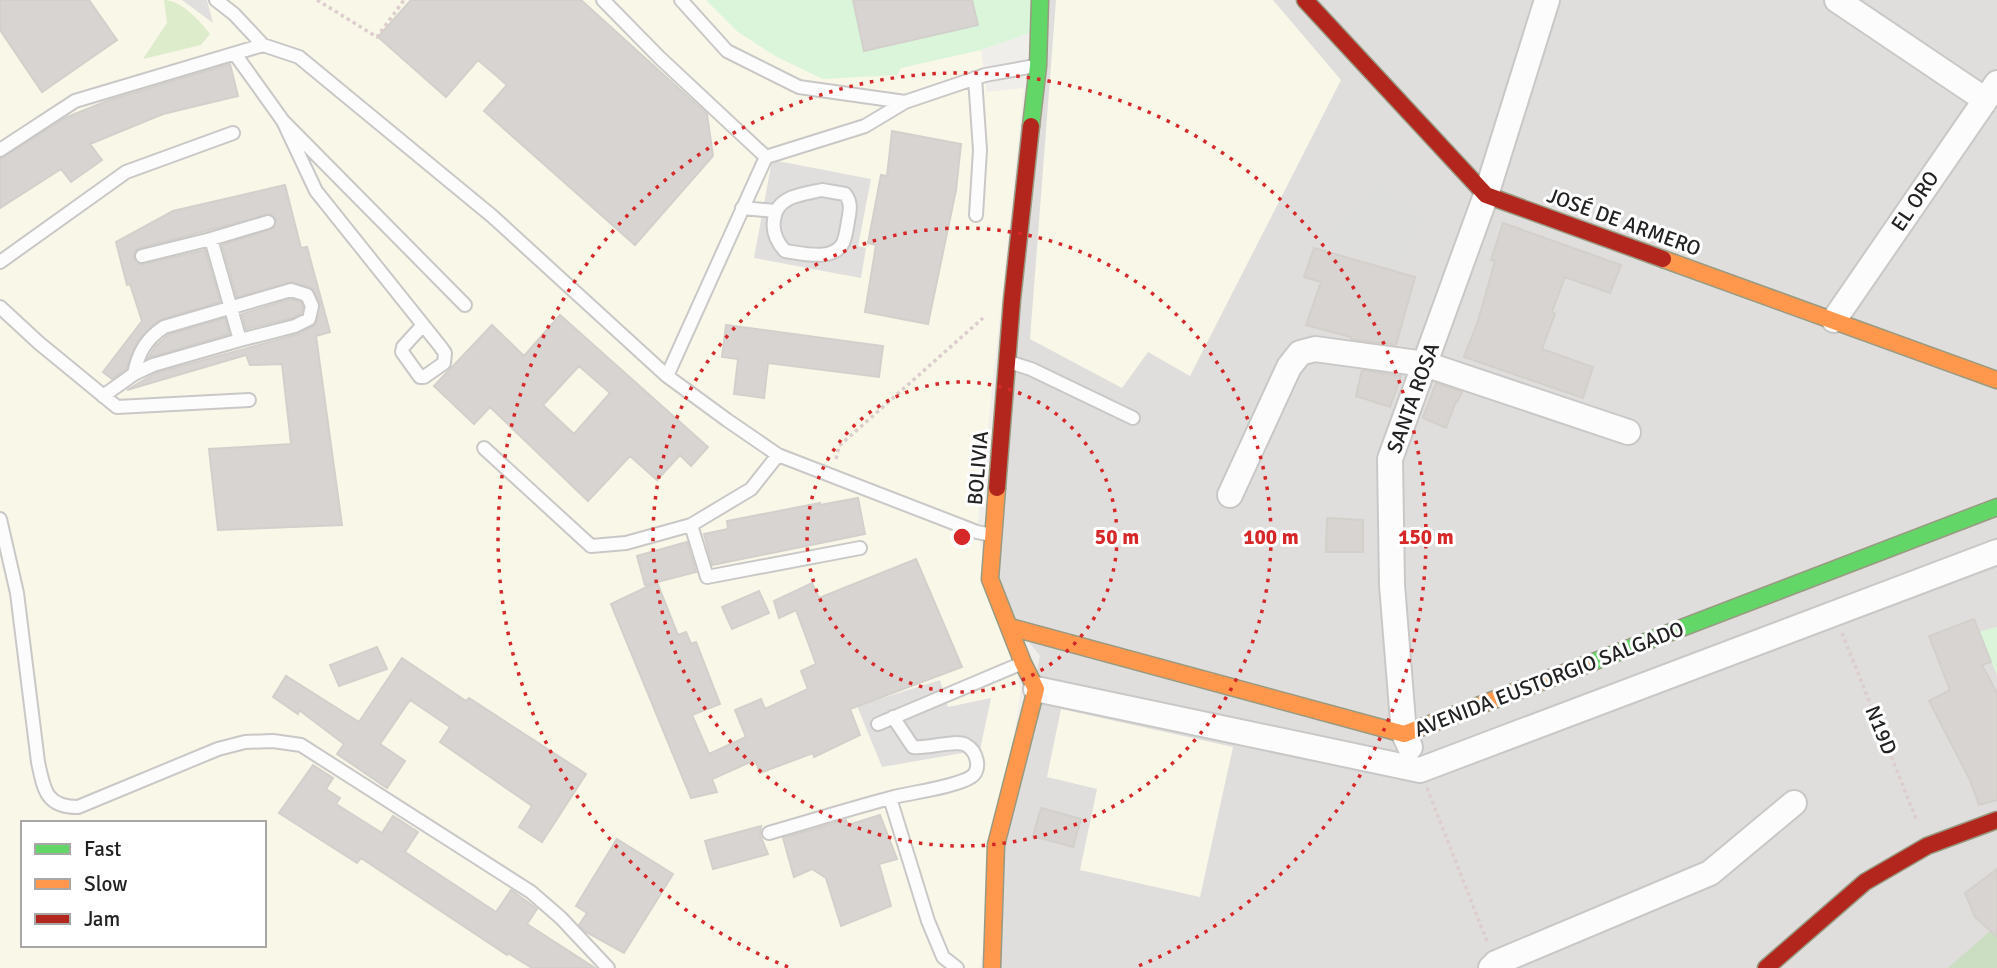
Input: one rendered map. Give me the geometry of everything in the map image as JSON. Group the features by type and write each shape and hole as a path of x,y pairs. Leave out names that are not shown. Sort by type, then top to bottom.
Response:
{"street":[{"name":"BOLIVIA","path":"1036,690 990,579 1012,300 1038,66 1040,0"},
{"name":"JOSÉ DE ARMERO","path":"1305,0 1486,195 1997,380"},
{"name":"SANTA ROSA","path":"1420,770 1404,734 1392,585 1390,459 1486,195 1547,0"},
{"path":"1837,0 1991,91"},
{"name":"EL ORO","path":"1834,320 1991,91"},
{"path":"1230,495 1289,368 1300,353 1314,349 1425,365 1628,432"},
{"name":"AVENIDA EUSTORGIO SALGADO","path":"1010,627 1404,734 1997,507"},
{"name":"AVENIDA EUSTORGIO SALGADO","path":"1036,690 1420,770 1997,552"},
{"path":"992,968 996,845 1036,690"},
{"path":"1493,966 1710,873 1794,803"},
{"path":"1766,968 1865,882 1927,846 1997,820"}],"lane":[{"path":"216,0 234,14 262,45 299,57 492,216 667,376 778,455 993,536"},
{"path":"603,0 766,158"},
{"path":"681,0 727,51 799,88 905,102"},
{"path":"0,150 75,101 262,45"},
{"path":"234,54 283,121 465,305"},
{"path":"667,376 766,158 865,126 905,102 975,78 1038,66"},
{"path":"975,78 979,150 976,215"},
{"path":"283,121 316,191 423,325"},
{"path":"0,262 126,172 233,133"},
{"path":"822,190 845,194 851,208 843,242 835,250 817,256 785,251 775,236 775,211 781,203 797,195 822,190"},
{"path":"742,208 775,211"},
{"path":"142,256 268,222"},
{"path":"211,239 240,340"},
{"path":"103,396 134,374 153,365 295,326 309,319 312,306 307,295 291,290 164,327 150,337 138,357 134,374"},
{"path":"0,307 39,344 117,407 248,400"},
{"path":"1008,362 1031,369 1133,418"},
{"path":"484,448 591,546 625,543 691,525 751,489 778,455"},
{"path":"0,519 4,555 17,593 38,762 50,798 62,807 78,807 218,749 245,742 272,741 301,745 531,892 561,918 608,968"},
{"path":"691,525 707,577 860,548"},
{"path":"878,724 1023,663"},
{"path":"769,834 974,775 978,764 966,745 959,743 926,749 913,747 893,717"},
{"path":"890,798 928,921 943,957 957,968"}],"path":[{"path":"317,0 377,37 404,0"},
{"path":"831,477 839,446 988,313"},
{"name":"N19D","path":"1834,614 1927,846"},
{"path":"1420,770 1493,966"}],"shaded area":[{"path":"0,0 1033,0 1030,33 981,50 987,92 1024,88 977,532 1021,689 980,968 0,968"},
{"path":"182,0 207,0 213,23"},
{"path":"1039,0 1997,0 1997,968 993,968 990,919 1040,656 989,591"},
{"path":"1056,0 1273,0 1341,80 1190,376 1148,352 1122,388 1030,339"},
{"path":"772,160 871,179 858,246 866,248 861,278 754,258"},
{"path":"1383,186 1422,219 1395,272 1319,241"},
{"path":"940,680 948,707 991,698 980,750 882,767 857,706"},
{"path":"1061,709 1233,747 1200,897 1080,870 1097,789 1047,777"}],"green space":[{"path":"164,0 183,7 210,34 201,45 143,59 167,23"},
{"path":"706,0 1033,0 1030,33 981,50 901,68 897,75 823,79 777,57 738,32"},
{"path":"1997,627 1997,676 1979,632"},
{"path":"1997,928 1997,968 1948,968 1990,931"}],"building":[{"path":"0,0 89,0 117,40 42,92 0,30"},
{"path":"411,0 581,0 707,114 713,156 635,245 484,111 507,85 478,60 446,97 378,37"},
{"path":"853,0 972,0 978,25 864,51"},
{"path":"230,64 238,96 163,114 90,144 102,160 71,182 61,169 0,208 0,159 65,118 107,101"},
{"path":"892,131 961,144 956,190 928,324 865,312 876,245 868,243 881,175 887,176"},
{"path":"285,185 301,248 307,247 330,332 316,336 342,525 218,530 209,449 291,444 282,364 250,365 246,355 127,390 156,373 299,334 316,324 320,302 312,288 293,282 237,297 222,245 274,228 276,220 271,214 140,248 133,257 140,265 205,250 220,302 159,320 137,342 126,369 112,379 103,372 142,321 130,284 127,285 116,242 173,211"},
{"path":"1503,223 1621,265 1610,293 1565,277 1552,312 1555,314 1542,349 1593,367 1583,398 1464,357 1478,321 1495,261 1491,260"},
{"path":"1314,248 1415,277 1396,345 1351,339 1306,325 1321,282 1304,277"},
{"path":"291,299 301,302 301,313 292,318 246,329 242,314"},
{"path":"560,315 708,447 691,466 680,455 657,480 630,456 588,501 490,407 474,424 434,386 492,325 524,356","holes":["579,366 610,393 574,434 543,405"]},
{"path":"225,318 229,334 148,358 168,335"},
{"path":"726,325 883,346 879,377 768,363 764,398 734,394 738,359 722,357"},
{"path":"1362,370 1401,376 1390,407 1356,396"},
{"path":"1436,383 1462,392 1446,428 1423,418"},
{"path":"858,498 865,534 712,565 704,534 728,529 727,521"},
{"path":"1327,518 1363,520 1363,552 1326,552"},
{"path":"687,542 696,572 645,585 637,556"},
{"path":"916,559 962,667 850,709 860,735 814,757 813,753 760,773 755,760 712,779 717,792 691,798 611,604 657,582 678,635 686,632 691,644 696,642 720,704 692,715 709,754 746,737 735,710 761,699 765,709 808,689 801,671 816,664 796,610 779,618 774,601 812,583 819,598"},
{"path":"759,591 769,613 732,629 722,607"},
{"path":"1974,619 1991,662 1982,665 1997,693 1997,800 1979,805 1970,780 1929,701 1950,690 1929,636"},
{"path":"377,647 387,669 339,686 330,665"},
{"path":"402,658 466,701 469,698 586,774 542,842 519,827 532,806 440,742 450,727 410,700 380,744 405,761 387,788 337,754 344,744 299,710 298,714 273,697 286,676 359,722"},
{"path":"313,765 333,778 326,789 340,798 336,804 382,833 393,816 418,832 405,852 496,912 511,890 537,909 527,924 595,968 532,968 508,953 507,955 361,858 357,863 279,813"},
{"path":"1041,808 1081,819 1073,847 1033,836"},
{"path":"880,815 897,859 879,864 891,906 841,926 826,878 812,869 794,877 783,838 846,820 848,825"},
{"path":"761,826 760,835 768,854 713,869 705,841"},
{"path":"617,839 673,874 624,953 586,932 579,925 587,913 576,906"},
{"path":"1997,869 1997,937 1975,917 1965,893"}],"traffic: fast":[{"path":"1031,126 1038,66 1040,0"},
{"path":"1585,665 1997,507"}],"traffic: slow":[{"path":"1663,259 1997,380"},
{"path":"992,968 996,845 1036,689 990,579 997,488"},
{"path":"1010,627 1404,734 1585,665"}],"traffic: jam":[{"path":"1305,0 1486,195 1663,259"},
{"path":"997,488 1012,300 1031,126"},
{"path":"1766,968 1865,882 1927,846 1997,820"}]}
